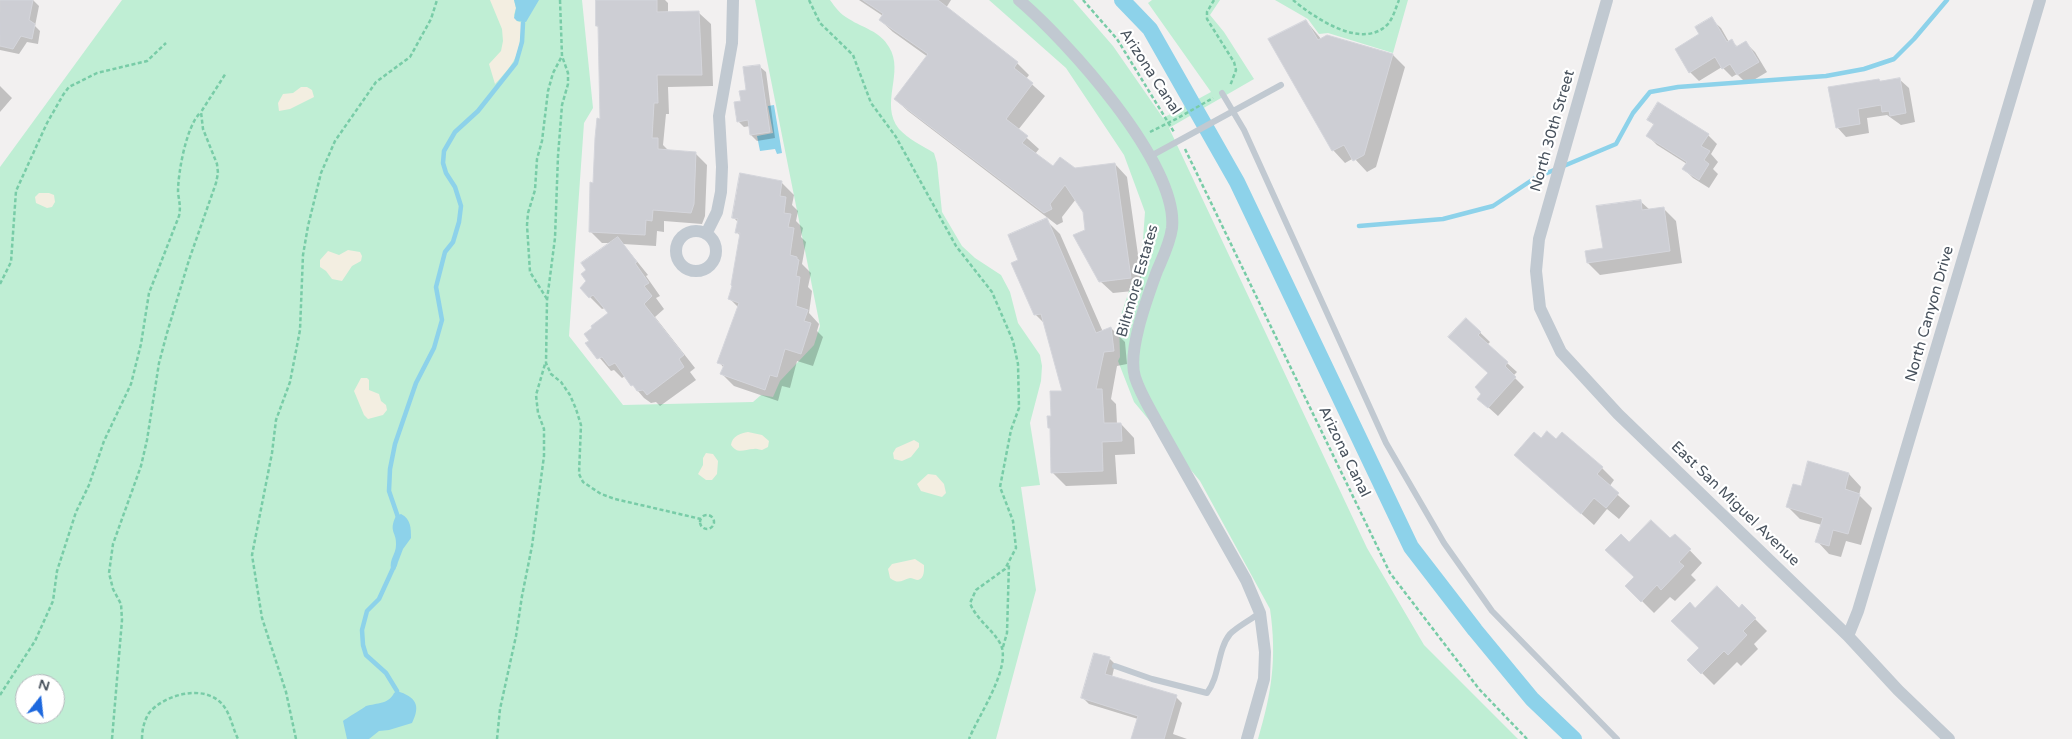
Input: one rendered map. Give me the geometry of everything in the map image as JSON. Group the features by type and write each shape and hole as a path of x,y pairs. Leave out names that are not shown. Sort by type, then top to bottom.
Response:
{"street":[{"path":"706,234 717,212 721,192 722,166 719,116 732,43 733,0"},
{"name":"Biltmore Estates","path":"1019,0 1046,25 1094,77 1128,124 1149,157 1167,191 1172,222 1170,239 1144,308 1136,339 1135,376 1156,422 1246,580 1260,613 1265,652 1264,679 1247,739"},
{"name":"North 30th Street","path":"1536,271 1539,239 1607,0"},
{"name":"North Canyon Drive","path":"1848,636 1858,611 2040,0"},
{"name":"East San Miguel Avenue","path":"1536,271 1540,308 1562,352 1618,414 1848,636 1898,690 1949,739"}],"lane":[{"path":"1149,157 1281,85"},
{"path":"1222,92 1244,130 1386,443 1444,543 1492,610 1617,739"},
{"path":"1115,666 1152,679 1206,693 1213,685 1226,642 1231,632 1260,613"}],"path":[{"path":"296,739 286,692 262,618 252,555 272,453 276,420 290,382 300,330 303,255 308,226 321,173 329,152 376,82 410,57 431,19 437,0"},
{"path":"497,739 500,709 516,636 532,546 544,456 544,429 538,413 536,395 546,363 547,300 555,238 562,105 568,84 568,73 562,56 560,0"},
{"path":"809,0 820,22 853,55 871,103 896,137 956,246 989,287 1008,326 1016,354 1019,408 1009,439 1000,487 1014,527 1016,548 1005,569 976,590 970,603 974,612 992,632 1002,648"},
{"name":"Arizona Canal","path":"1083,0 1117,39 1176,134"},
{"path":"1169,123 1215,97 1230,86 1236,70 1231,55 1206,19 1207,12 1214,0"},
{"path":"1293,0 1310,14 1327,24 1362,35 1379,32 1389,24 1399,0"},
{"path":"0,284 11,262 16,191 47,123 63,95 69,87 97,73 147,61 166,43"},
{"path":"547,300 530,272 527,219 535,190 537,159 542,141 548,91 552,73 562,56"},
{"path":"0,695 35,641 53,601 57,571 76,512 89,485 104,441 130,384 141,344 149,293 179,216 178,191 188,136 194,121 226,73"},
{"path":"112,739 122,620 121,604 111,581 110,563 115,537 144,454 156,377 167,333 193,247 216,183 217,164 203,128 201,112"},
{"name":"Arizona Canal","path":"1184,147 1390,574 1479,689 1527,739"},
{"path":"546,363 551,374 561,382 570,395 576,408 581,425 579,474 583,482 596,491 615,499 701,519 710,516 714,521 714,525 708,529 705,528 702,526 701,519"},
{"path":"542,375 551,374"},
{"path":"969,739 994,688 1002,660 1002,648 1007,633 1009,563"},
{"path":"142,739 145,720 158,705 177,696 195,693 212,697 224,706 238,739"}],"green space":[{"path":"122,0 582,0 593,108 584,123 569,336 623,405 753,402 761,395 773,397 780,381 814,345 820,326 755,0 830,0 843,15 876,33 889,47 894,67 891,99 893,119 903,133 934,153 937,163 942,212 962,246 975,258 1001,275 1010,292 1018,323 1040,355 1042,366 1041,381 1030,423 1040,485 1021,487 1036,590 996,739 0,739 0,167"},
{"path":"989,0 1073,0 1113,46 1163,118 1211,92 1148,3 1152,0 1220,0 1210,15 1224,32 1254,79 1169,128 1367,548 1424,645 1518,739 1258,739 1267,706 1272,675 1273,643 1270,609 1200,481 1134,402 1118,361 1120,357 1119,321 1131,285 1140,280 1145,212 1124,155 1066,68"},
{"path":"1275,0 1408,0 1393,53 1328,33 1319,34 1308,19"}],"sand":[{"path":"490,0 514,0 516,8 514,15 517,21 522,23 520,43 516,57 495,84 489,64 501,51 503,41 502,29"},
{"path":"301,87 307,87 312,90 314,97 290,109 279,111 278,103 283,94 293,93"},
{"path":"39,193 54,195 55,202 52,207 47,208 36,203 35,197"},
{"path":"348,250 360,252 362,256 361,261 352,266 342,281 332,279 320,267 320,260 328,251 339,255"},
{"path":"361,378 369,380 369,390 379,394 381,401 386,405 387,410 383,415 368,419 364,415 354,391"},
{"path":"748,432 762,435 769,441 768,447 762,450 736,450 731,445 735,437"},
{"path":"914,440 919,443 919,447 911,457 902,461 894,459 893,453 896,448"},
{"path":"706,453 713,454 718,461 717,474 712,480 706,480 698,474"},
{"path":"928,474 936,475 944,484 946,493 942,497 921,491 917,484"},
{"path":"915,559 924,565 924,573 920,579 910,578 898,582 890,578 888,569 892,564"}],"water":[{"path":"514,0 539,0 526,22 517,21 514,18 516,8"},
{"path":"774,105 782,153 777,154 775,149 760,151 757,136 773,133 768,106"},
{"path":"401,514 409,521 411,538 403,549 395,570 391,569 396,545 393,525 396,516"},
{"path":"397,691 409,696 415,702 416,711 412,723 379,731 369,739 347,739 343,721 366,706 386,701"}],"building":[{"path":"0,0 33,0 29,20 35,24 32,39 21,36 13,49 0,46"},
{"path":"596,0 657,0 657,12 699,11 702,75 657,75 658,103 654,103 652,138 658,138 658,149 696,152 694,204 691,213 653,210 652,221 646,220 645,235 589,232 590,182 593,183 597,118 600,119"},
{"path":"863,0 938,0 1018,62 1014,68 1033,83 1006,119 1028,136 1022,143 1053,166 1060,157 1075,168 1115,163 1131,278 1099,282 1073,235 1085,230 1083,212 1065,185 1050,204 1052,209 1044,213 894,99 928,54 879,20 883,14"},
{"path":"1712,17 1727,42 1732,39 1736,47 1746,41 1759,62 1737,75 1730,64 1722,69 1715,57 1689,73 1675,49 1699,34 1695,27"},
{"path":"1306,20 1318,40 1327,35 1393,54 1364,155 1353,161 1344,145 1332,151 1268,39"},
{"path":"760,65 770,132 750,135 748,120 737,122 734,102 741,101 739,91 746,90 743,67"},
{"path":"1900,78 1906,113 1890,116 1889,111 1882,112 1881,105 1858,109 1860,124 1836,128 1828,87 1879,79 1880,81"},
{"path":"1658,102 1709,134 1701,146 1710,151 1704,160 1709,164 1699,180 1682,169 1687,162 1646,136 1654,124 1647,120"},
{"path":"740,173 782,181 780,196 786,197 784,213 791,214 788,227 794,228 790,255 797,257 799,260 796,276 800,277 796,306 808,310 804,321 811,323 801,354 785,349 777,377 770,375 765,390 720,374 724,365 717,363 739,303 728,299 732,286 740,233 735,233 738,219 732,218"},
{"path":"1641,200 1642,210 1664,207 1670,251 1587,263 1585,251 1603,248 1596,206"},
{"path":"1047,218 1096,333 1111,327 1114,351 1104,352 1096,389 1102,389 1104,423 1121,423 1122,441 1102,442 1103,471 1051,473 1050,428 1048,428 1047,416 1051,416 1050,391 1062,391 1041,314 1034,315 1011,263 1018,260 1008,235"},
{"path":"618,237 637,262 635,263 649,283 644,286 652,296 644,304 684,355 679,359 684,367 647,395 643,390 637,391 633,385 631,386 615,363 609,366 602,357 597,359 585,343 589,341 584,334 608,313 593,295 589,298 580,288 586,281 581,274 586,270 581,263"},
{"path":"1466,318 1481,332 1478,335 1508,362 1505,366 1516,377 1488,408 1477,399 1481,394 1475,387 1488,373 1448,337"},
{"path":"1547,431 1556,439 1562,432 1603,467 1597,474 1619,493 1606,508 1594,498 1581,514 1514,455 1534,432 1541,438"},
{"path":"1808,461 1849,473 1845,489 1860,494 1848,534 1833,530 1829,546 1815,542 1823,518 1786,507 1793,484 1801,486"},
{"path":"1651,520 1670,538 1675,534 1691,549 1679,562 1684,566 1661,590 1657,585 1641,602 1625,586 1634,577 1605,550 1621,534 1629,542"},
{"path":"1717,586 1739,608 1742,604 1756,618 1743,631 1747,635 1728,655 1724,651 1701,674 1687,660 1699,648 1671,621 1690,602 1695,608"},
{"path":"1094,653 1110,657 1105,674 1177,695 1164,739 1131,739 1138,716 1081,698"}],"waterway":[{"path":"1122,0 1150,29 1237,182 1411,547 1475,630 1532,699 1574,739"},
{"path":"1359,226 1443,219 1493,206 1535,178 1616,144 1633,113 1650,92 1678,87 1826,76 1864,69 1894,59 1914,39 1947,0"},
{"path":"399,520 389,491 390,469 395,444 416,383 434,348 442,320 436,287 445,252 453,242 459,222 461,206 455,187 446,173 443,163 444,151 455,132 478,111 516,63 522,42 523,23"},
{"path":"395,564 379,599 367,611 362,630 366,655 386,673 397,691"}]}
